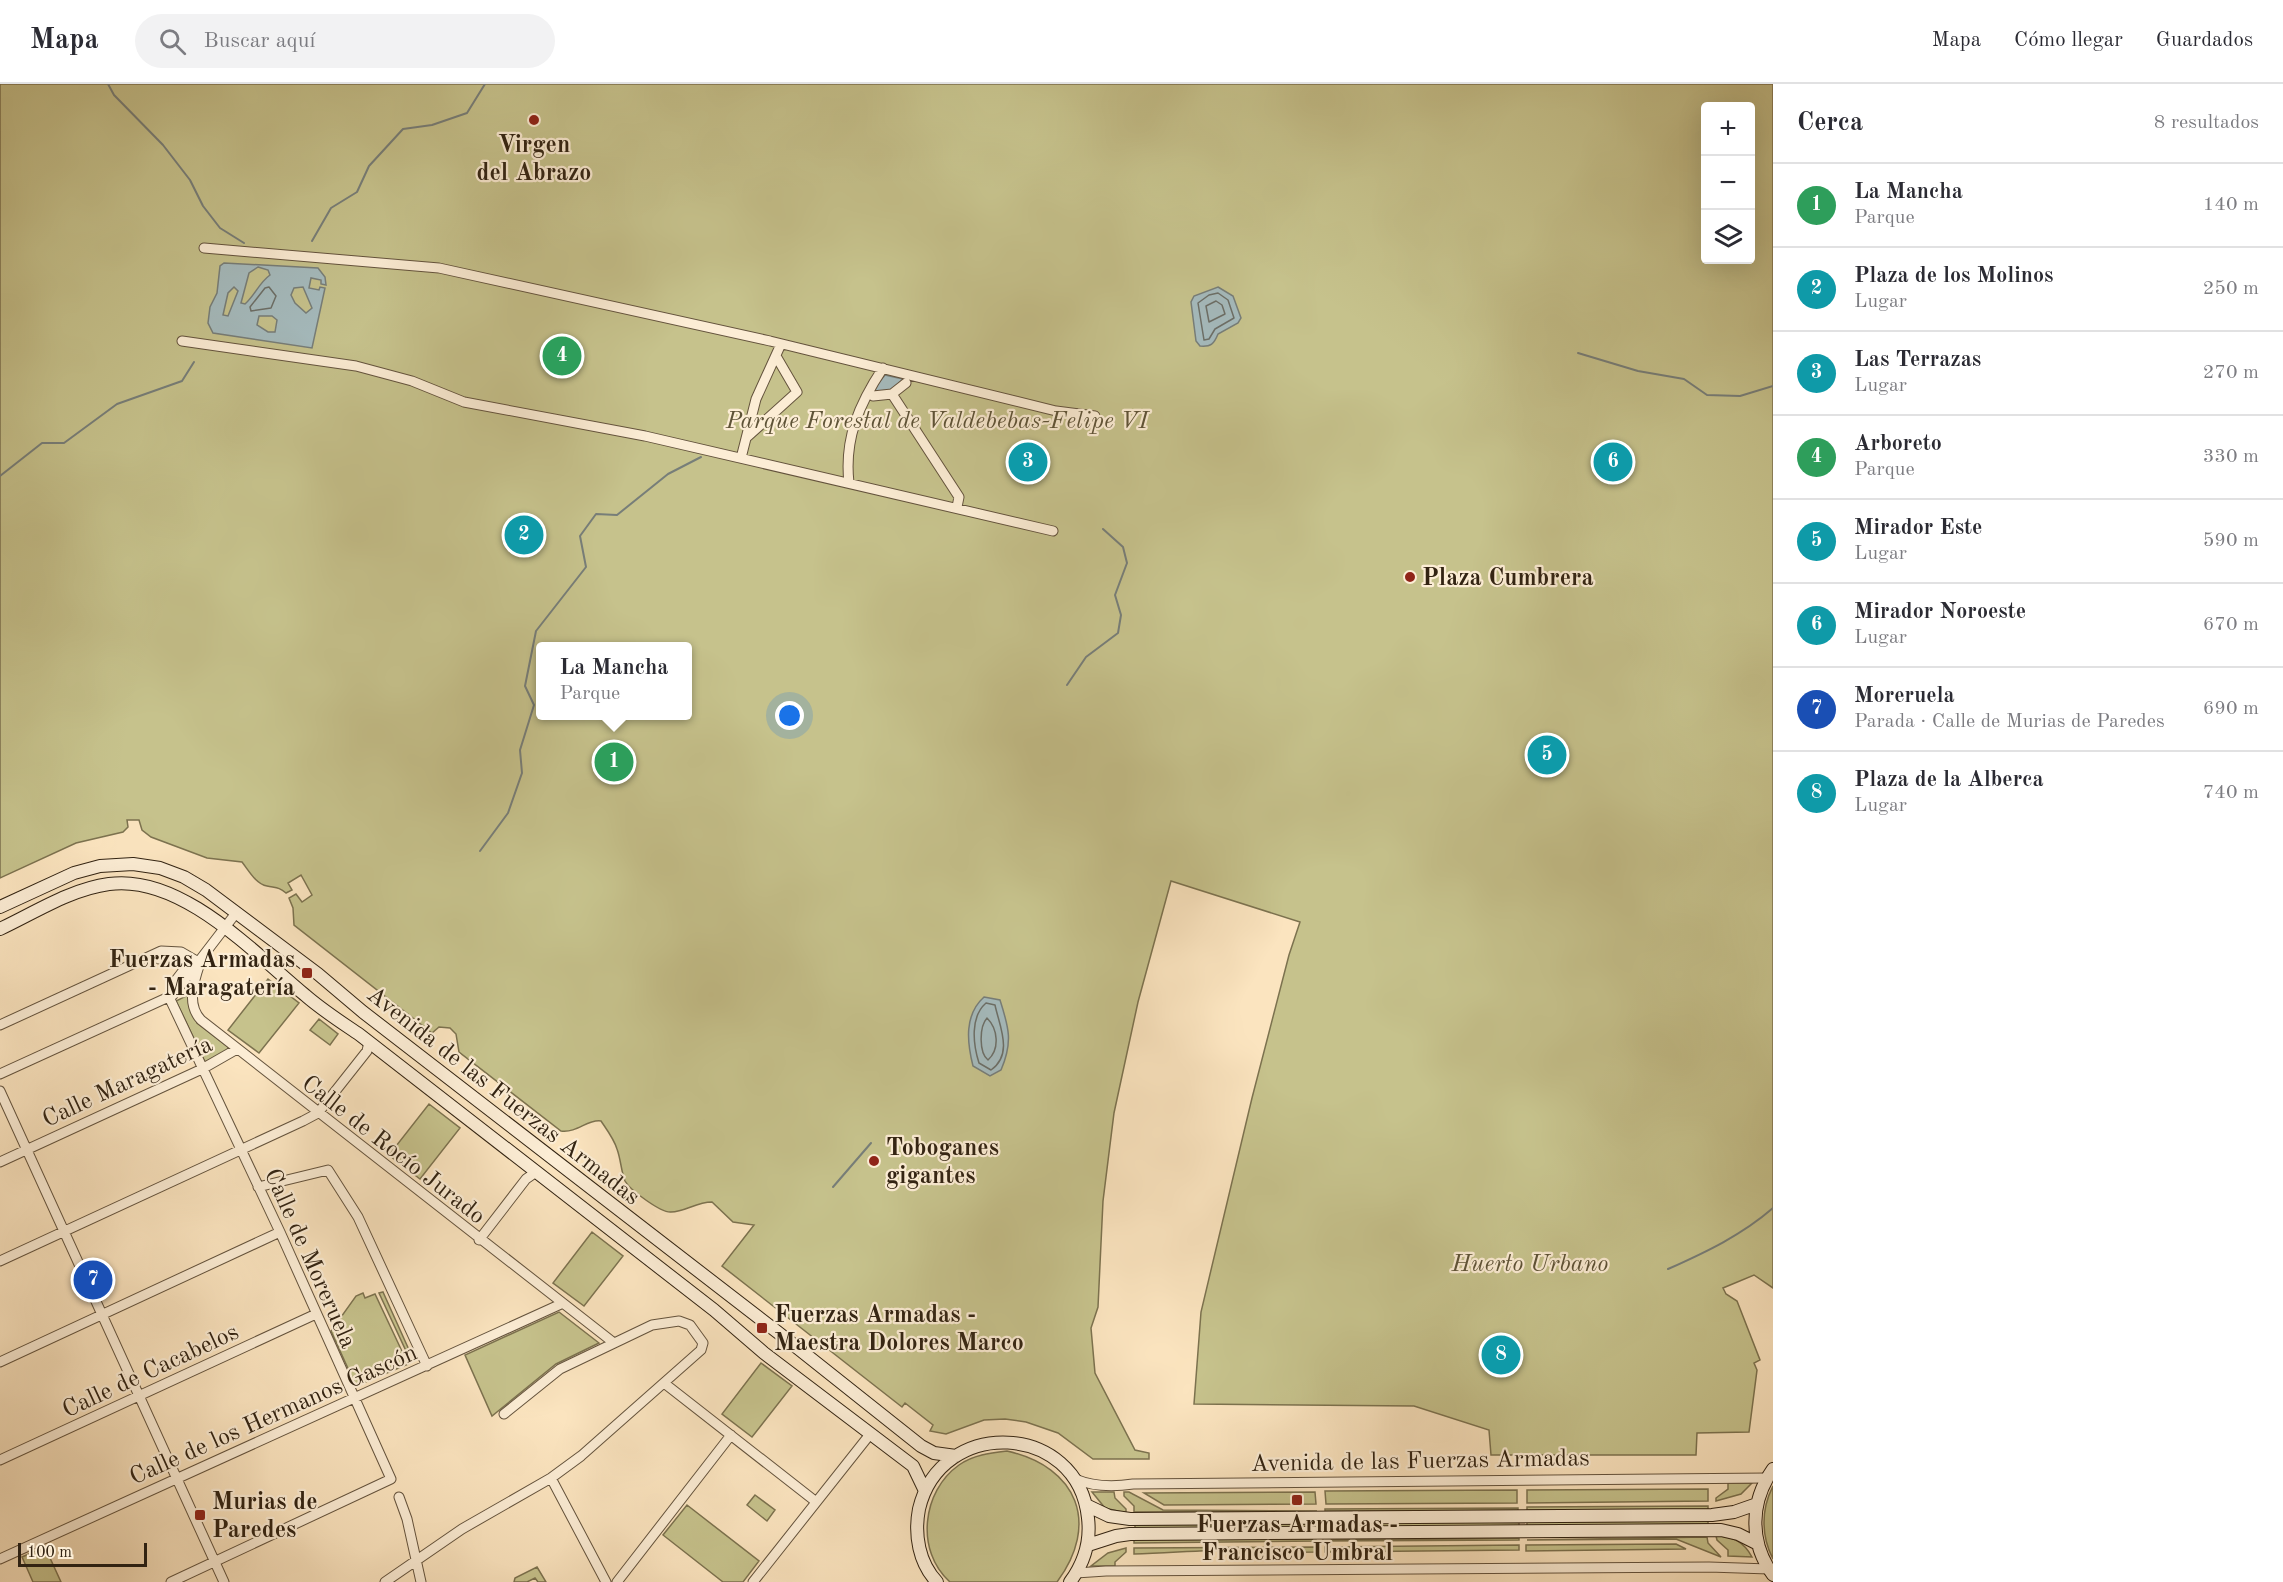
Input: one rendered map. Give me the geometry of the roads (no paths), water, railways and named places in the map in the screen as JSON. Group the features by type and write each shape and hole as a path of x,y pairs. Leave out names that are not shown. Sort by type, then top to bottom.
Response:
{"street":[{"path":"204,248 439,268 781,344 1056,411 1095,416"},
{"path":"182,341 356,366 412,381 464,402 645,436 1053,531"},
{"path":"741,458 756,399 781,344"},
{"path":"746,438 797,392 776,356"},
{"path":"849,483 848,457 854,422 859,408 883,368"},
{"path":"873,396 892,394 906,382"},
{"path":"892,394 959,497 957,507"},
{"name":"Avenida de las Fuerzas Armadas","path":"0,907 74,873 100,866 133,864 160,868 183,877 318,974 363,1012 780,1334 921,1446 934,1453 956,1456"},
{"name":"Avenida de las Fuerzas Armadas","path":"0,929 81,892 121,884 151,886 172,893 190,903 323,1010 369,1042 714,1310 764,1353 913,1466 925,1491"},
{"path":"0,1074 169,997 176,992 200,963 236,914"},
{"path":"0,1025 161,951 181,952 200,963"},
{"path":"159,958 171,957 183,963 173,984"},
{"name":"Calle de Rocío Jurado","path":"200,963 191,989 196,1014 479,1240 614,1343"},
{"name":"Calle de Moreruela","path":"169,997 280,1232 390,1479 215,1562"},
{"path":"241,1151 318,1113 369,1049 369,1042"},
{"name":"Calle Maragatería","path":"0,1162 202,1069 237,1049"},
{"path":"0,1091 141,1395 224,1582"},
{"name":"Calle de Moreruela","path":"0,1261 241,1151"},
{"path":"258,1187 328,1170 358,1217 427,1366"},
{"path":"479,1240 526,1179 536,1172"},
{"path":"0,1362 280,1232"},
{"name":"Calle de los Hermanos Gascón","path":"0,1559 561,1304"},
{"name":"Calle de Cacabelos","path":"0,1460 316,1314"},
{"path":"385,1582 486,1514 551,1478 581,1456 701,1350 703,1343 699,1334 690,1325 668,1321 652,1325 560,1369 504,1414"},
{"path":"664,1383 815,1501"},
{"path":"753,1582 871,1433"},
{"path":"617,1582 731,1435"},
{"path":"935,1581 923,1560 918,1542 918,1515 925,1491 942,1468 956,1456 983,1444 1018,1443 1050,1455 1075,1479 1086,1505 1088,1545 1073,1578"},
{"path":"1073,1578 1106,1571 1708,1567 1771,1572 1758,1544 1755,1524 1757,1504 1770,1473"},
{"name":"Avenida de las Fuerzas Armadas","path":"1075,1479 1088,1484 1119,1486 1770,1473"},
{"path":"551,1478 606,1582"},
{"path":"399,1497 422,1582"},
{"path":"1086,1505 1110,1516 1142,1519 1712,1515 1734,1512 1757,1504"},
{"path":"1088,1545 1130,1534 1721,1530 1738,1534 1758,1544"},
{"path":"171,1582 215,1562"}],"water":[{"path":"224,263 318,268 325,277 326,285 321,284 321,280 311,278 309,288 319,290 320,287 325,288 312,348 213,333 208,323 210,307 217,293 220,266","holes":["258,267 268,270 270,275 245,304 241,303 249,273","234,287 238,291 228,316 223,315 228,293","303,287 312,308 306,313 295,303 291,295 294,288","259,316 272,316 277,320 275,332 268,332 257,325"]},
{"path":"1218,287 1233,296 1241,318 1238,323 1218,334 1212,344 1200,346 1196,341 1191,302 1194,296"},
{"path":"885,375 903,379 891,391 872,391"},
{"path":"984,997 1000,1000 1008,1035 1007,1051 1001,1070 990,1076 973,1066 969,1048 970,1020"}],"waterway":[{"path":"108,84 114,95 163,145 190,180 203,206 220,228 244,243"},
{"path":"312,241 331,208 357,192 369,166 403,129 432,125 467,113 485,84"},
{"path":"1578,353 1638,371 1684,379 1707,395 1740,396 1773,386"},
{"path":"0,476 42,443 64,443 117,404 182,381 194,362"},
{"path":"480,851 508,813 522,773 520,750 534,705 525,686 536,631 586,567 580,536 596,514 617,515 668,474 701,457"},
{"path":"1067,685 1086,657 1118,633 1121,615 1115,595 1127,563 1123,547 1103,529"},
{"path":"833,1187 871,1143"},
{"path":"1668,1269 1736,1235 1773,1208"}],"place":[{"name":"Virgen del Abrazo","path":"534,120"},
{"name":"Arboreto","path":"562,356"},
{"name":"Las Terrazas","path":"1028,462"},
{"name":"Mirador Noroeste","path":"1613,462"},
{"name":"Plaza de los Molinos","path":"524,535"},
{"name":"Plaza Cumbrera","path":"1410,577"},
{"name":"Mirador Este","path":"1547,755"},
{"name":"La Mancha","path":"614,762"},
{"name":"Fuerzas Armadas - Maragatería","path":"307,973"},
{"name":"Toboganes gigantes","path":"874,1161"},
{"name":"Moreruela","path":"93,1280"},
{"name":"Fuerzas Armadas - Maestra Dolores Marco","path":"762,1328"},
{"name":"Plaza de la Alberca","path":"1501,1355"},
{"name":"Fuerzas Armadas - Francisco Umbral","path":"1297,1500"},
{"name":"Murias de Paredes","path":"200,1515"}],"park label":[{"name":"Parque Forestal de Valdebebas-Felipe VI","path":"937,420"},
{"name":"Huerto Urbano","path":"1530,1263"}]}
